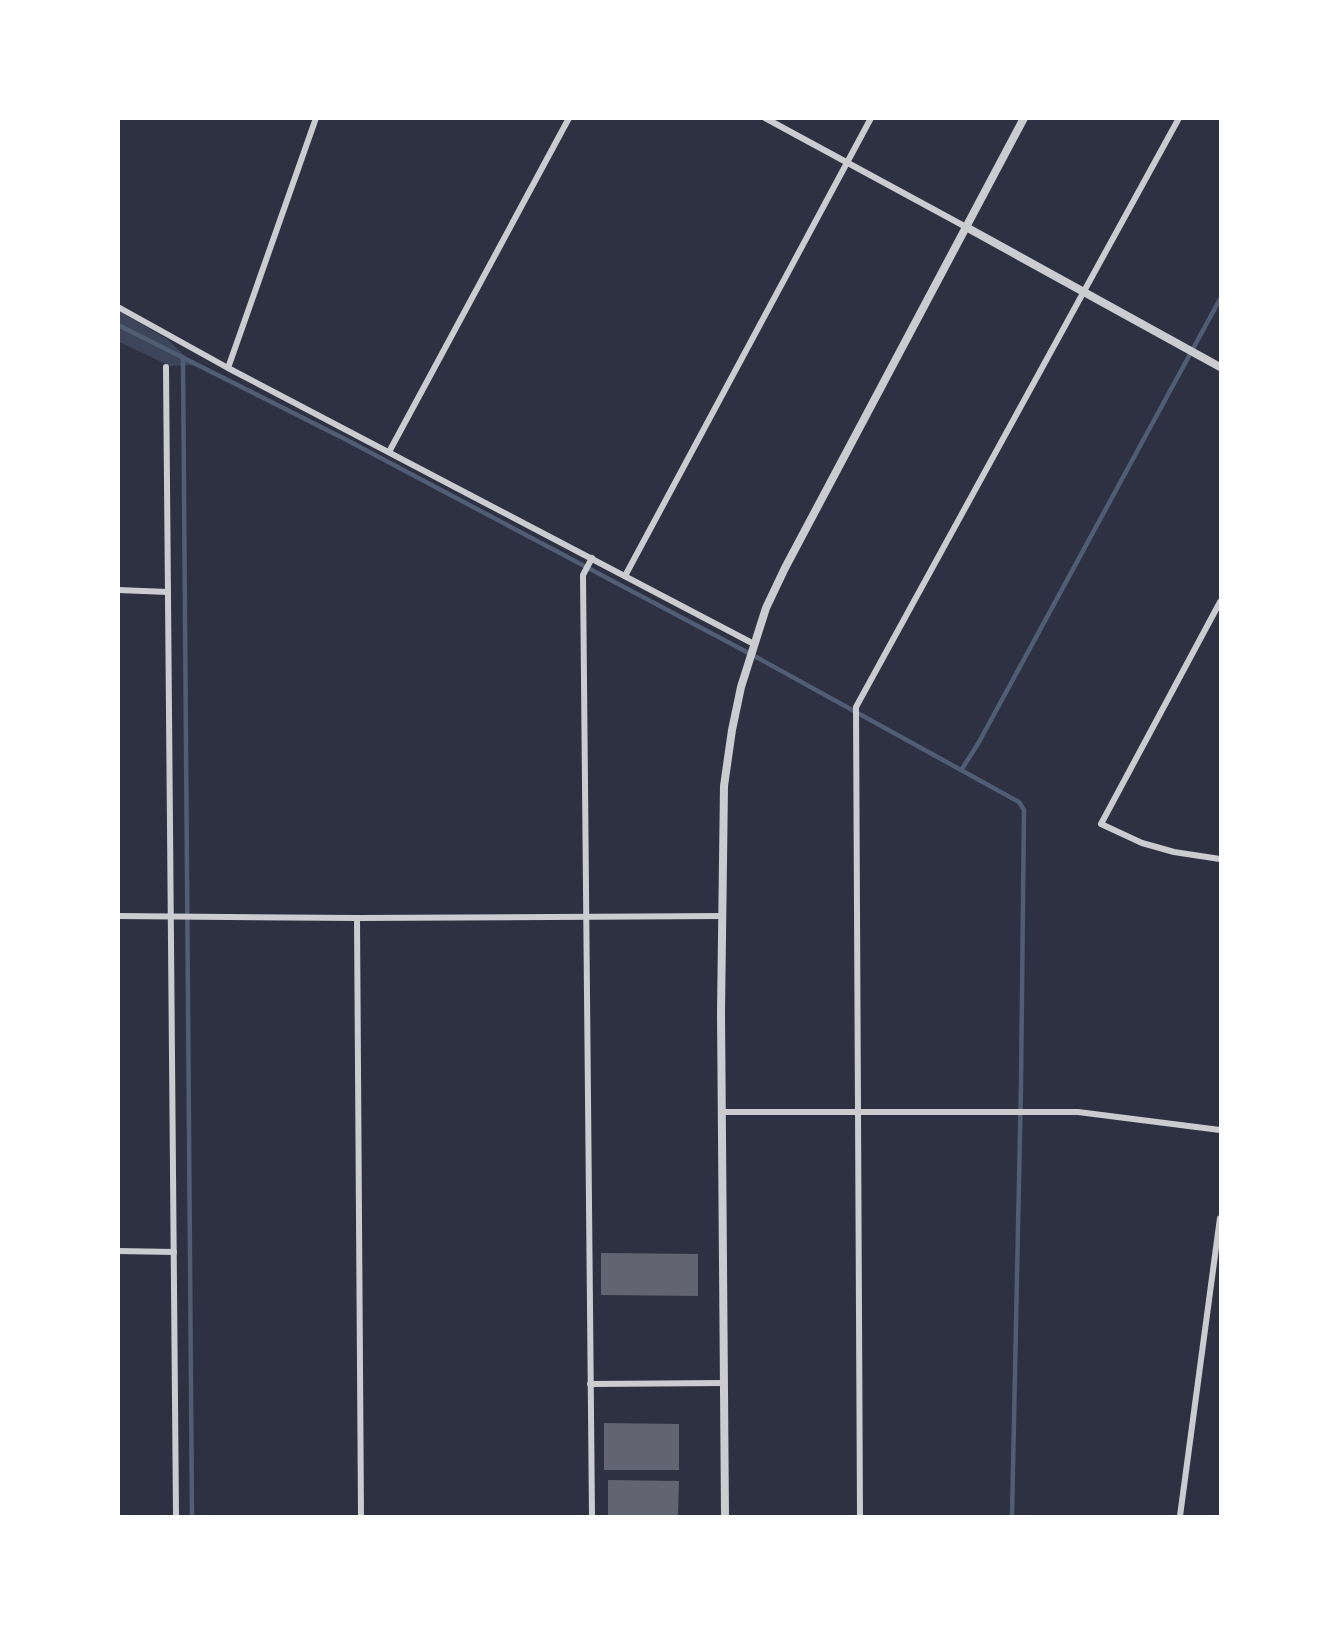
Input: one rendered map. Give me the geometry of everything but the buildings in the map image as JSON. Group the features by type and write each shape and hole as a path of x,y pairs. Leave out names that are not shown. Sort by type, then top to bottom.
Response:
{"street":[{"path":"228,368 316,118"},
{"path":"389,452 569,118"},
{"path":"765,118 1085,291 1221,368"},
{"path":"625,576 872,118"},
{"path":"725,1516 722,1112 724,786 741,687 766,608 785,568 1024,118"},
{"path":"860,1516 856,707 1179,118"},
{"path":"118,307 228,368 754,644"},
{"path":"166,367 176,1516"},
{"path":"592,558 583,575 592,1516"},
{"path":"118,590 168,591"},
{"path":"1221,602 1101,824 1142,843 1174,852 1221,859"},
{"path":"118,916 357,918 722,916"},
{"path":"357,918 362,1436 360,1516"},
{"path":"722,1112 1078,1112 1221,1130"},
{"path":"1180,1516 1221,1218"},
{"path":"118,1251 174,1252"},
{"path":"590,1384 724,1383"}],"shaded area":[{"path":"119,311 167,339 195,365 170,366 119,342"}],"waterway":[{"path":"962,769 979,742 1220,299"},
{"path":"118,325 343,438 758,658 1019,802 1024,810 1012,1516"},
{"path":"183,359 192,1516"}]}
